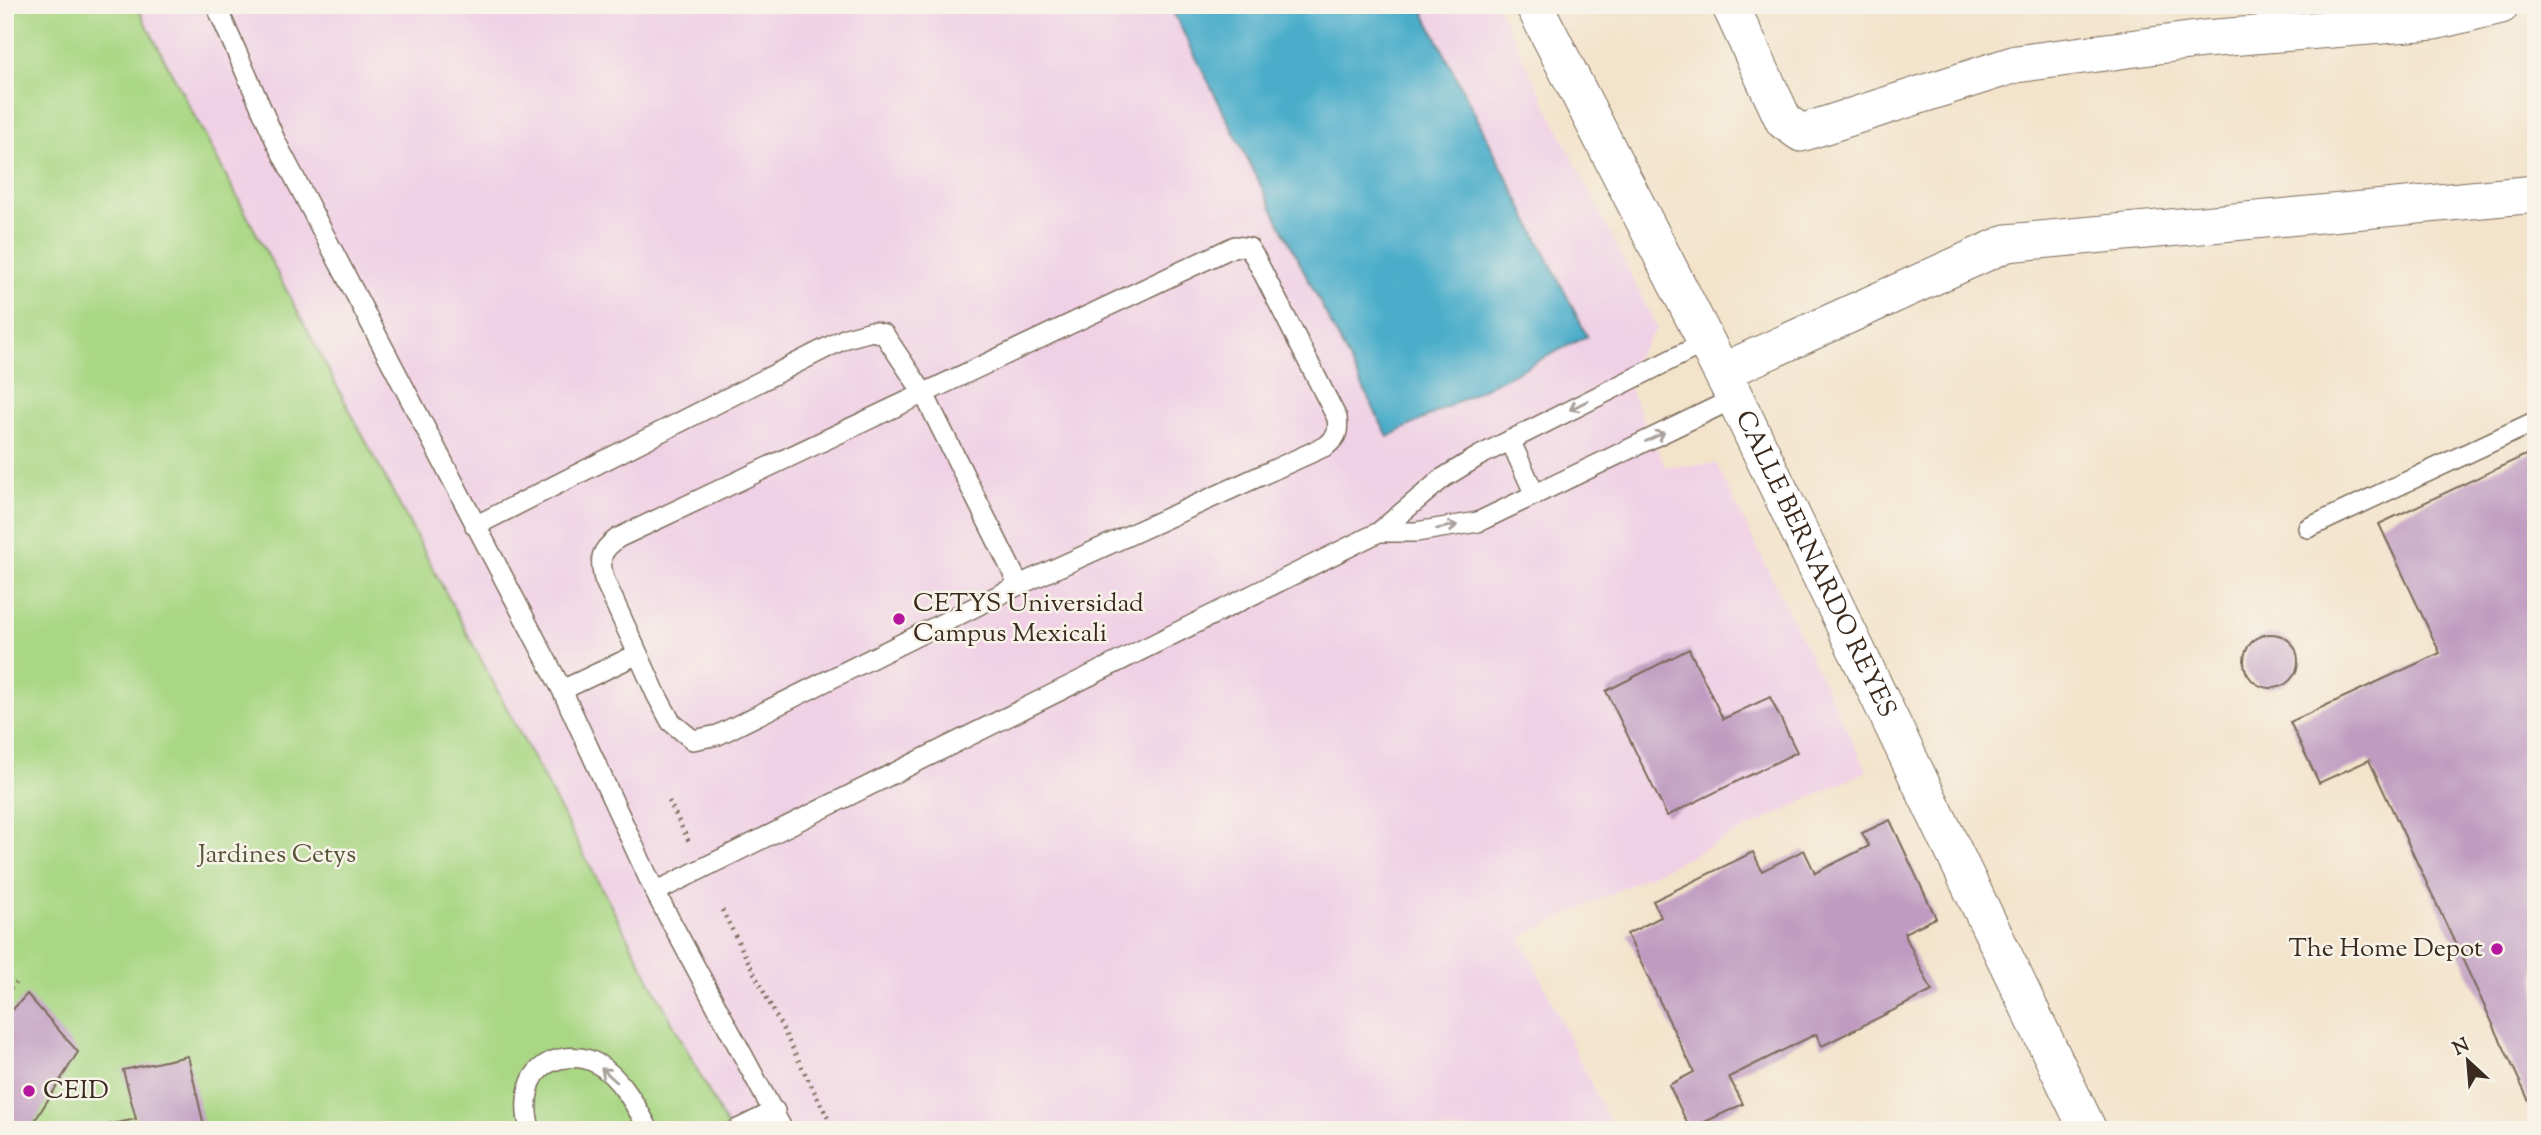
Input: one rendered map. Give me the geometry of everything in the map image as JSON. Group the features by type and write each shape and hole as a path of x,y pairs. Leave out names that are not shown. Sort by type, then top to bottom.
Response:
{"street":[{"name":"CALLE BERNARDO REYES","path":"1534,5 1721,370 2088,1130"},
{"path":"1730,5 1784,121 1801,133 2016,64 2204,39 2434,20 2501,5"},
{"path":"1721,370 2007,243 2536,194"}],"lane":[{"path":"216,5 277,144 562,690 655,892 783,1130"},
{"path":"1235,246 1249,248 1256,259 1337,418 1339,429 1336,438 1326,446 1019,585 718,735 694,740 671,722 638,654 604,579 600,564 604,548 618,538 924,394 1235,246"},
{"path":"475,526 855,334 872,331 884,334 924,394 1019,585"},
{"path":"655,892 1379,532 1443,478 1510,440 1721,370"},
{"path":"1379,532 1416,532 1478,522 1535,495 1721,370"},
{"path":"2308,528 2536,421"},
{"path":"1510,440 1535,495"},
{"path":"562,690 638,654"},
{"path":"531,1130 525,1106 539,1069 558,1059 577,1057 596,1063 618,1083 640,1112 649,1130"},
{"path":"736,1130 775,1111"}],"path":[{"path":"669,801 690,845"},
{"path":"722,910 834,1130"},
{"path":"5,993 16,983"}],"shaded area":[{"name":"CETYS Universidad Campus Mexicali","path":"5,5 1497,5 1657,328 1623,374 1665,467 1716,464 1867,771 1521,937 1613,1130 5,1130"}],"green space":[{"name":"Jardines Cetys","path":"5,5 136,5 729,1130 5,1130"}],"water":[{"path":"1420,5 1587,336 1388,437 1170,6"}],"building":[{"name":"The Home Depot","path":"2536,450 2536,1116 2369,760 2319,783 2290,722 2440,653 2379,524"},
{"path":"2271,634 2290,642 2298,661 2290,680 2271,688 2252,680 2244,661 2252,642"},
{"path":"1689,649 1723,719 1770,697 1797,752 1667,816 1606,691"},
{"path":"1890,820 1936,918 1904,933 1932,991 1822,1046 1816,1034 1729,1077 1743,1104 1690,1129 1669,1085 1694,1072 1627,934 1661,917 1653,901 1753,852 1762,871 1804,850 1815,873 1869,846 1862,833"},
{"name":"CEID","path":"27,994 78,1052 29,1130 5,1130 5,1018"},
{"name":"CEID","path":"188,1056 205,1130 83,1130 136,1119 123,1070"}],"place":[{"name":"CETYS Universidad Campus Mexicali","path":"899,619"},
{"name":"The Home Depot","path":"2497,949"},
{"name":"CEID","path":"29,1091"}]}
